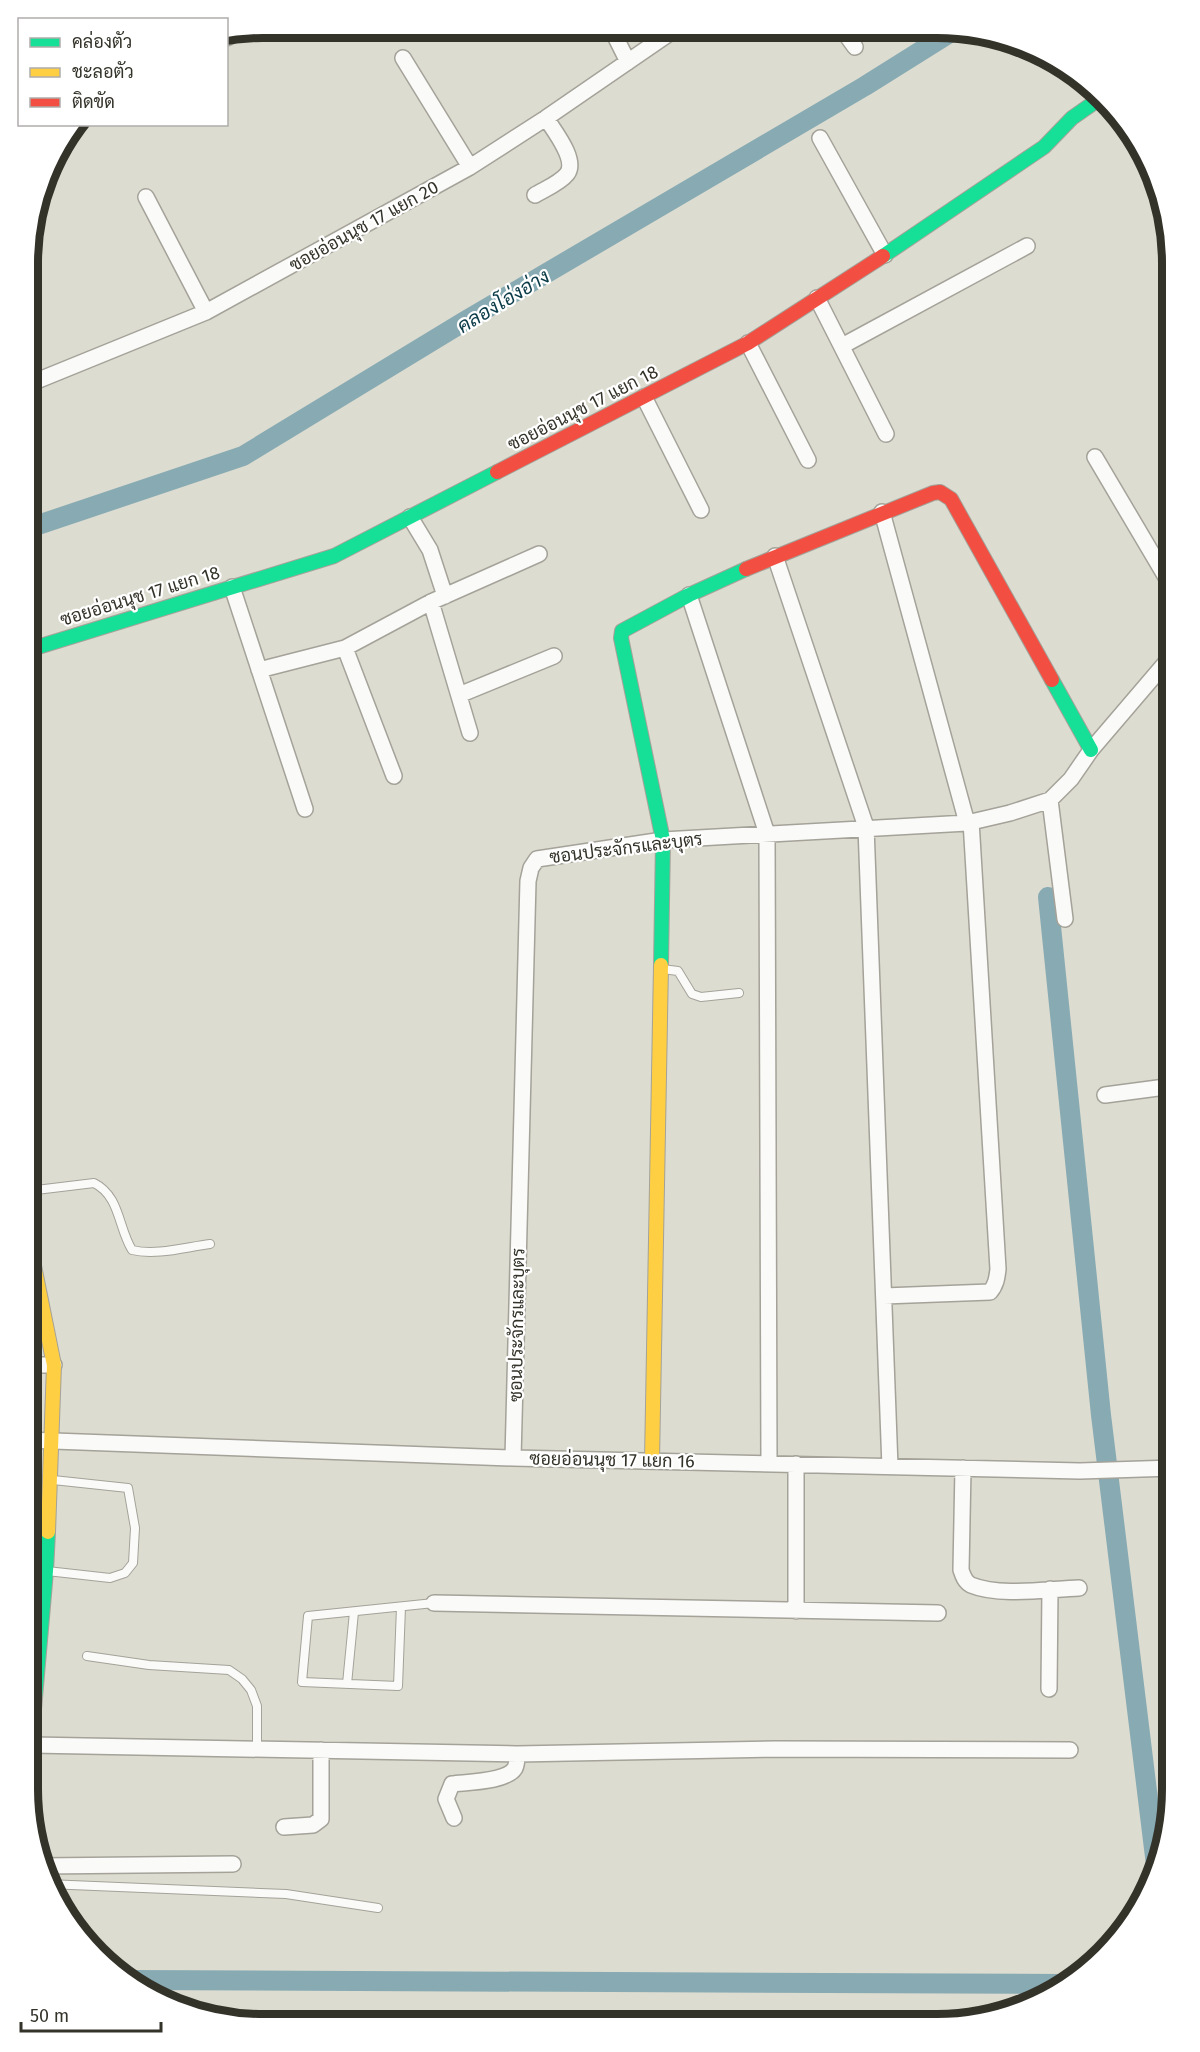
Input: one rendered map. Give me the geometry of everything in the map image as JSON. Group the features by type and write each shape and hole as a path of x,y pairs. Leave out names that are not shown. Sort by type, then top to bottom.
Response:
{"street":[{"path":"616,38 628,62"},
{"name":"ซอยอ่อนนุช 17 แยก 20","path":"38,380 206,312 470,168 663,38"},
{"path":"848,38 855,47"},
{"path":"403,58 470,168"},
{"name":"ซอยอ่อนนุช 17 แยก 18","path":"38,647 334,556 644,397 748,343 885,255 1044,147 1072,118 1095,102"},
{"path":"535,195 565,176 571,162 546,118"},
{"path":"820,138 885,255"},
{"path":"146,197 206,312"},
{"path":"842,346 1027,246"},
{"path":"817,298 886,435"},
{"path":"748,343 808,460"},
{"path":"644,397 701,510"},
{"path":"1095,457 1162,570"},
{"path":"652,1461 663,840 621,638 622,631 689,596 775,556 882,512 940,492 951,499 1091,750"},
{"path":"882,512 969,822 997,1277 990,1292 884,1296"},
{"path":"410,517 430,550 438,599 459,695 470,733"},
{"path":"260,670 345,648 438,599 539,554"},
{"path":"775,556 866,828 890,1467"},
{"path":"232,587 305,809"},
{"path":"689,596 767,834 769,1464"},
{"path":"345,648 394,776"},
{"path":"459,695 554,656"},
{"name":"ซอนประจักรและบุตร","path":"513,1458 529,873 533,863 537,859 663,840 969,822 1010,813 1050,800 1071,779 1091,750 1162,667"},
{"path":"1050,800 1065,919"},
{"path":"1105,1095 1162,1087"},
{"path":"38,1286 54,1365 46,1571 38,1670"},
{"path":"38,1365 54,1365"},
{"name":"ซอยอ่อนนุช 17 แยก 16","path":"38,1440 513,1458 1080,1471 1162,1468"},
{"path":"796,1464 796,1611"},
{"path":"963,1468 961,1570 966,1581 971,1585 1000,1591 1079,1588"},
{"path":"1049,1689 1050,1589"},
{"path":"434,1604 938,1613"},
{"path":"38,1745 517,1754 775,1749 1070,1750"},
{"path":"284,1827 313,1825 321,1819 321,1750"},
{"path":"454,1818 446,1799 452,1784 507,1776 515,1768 517,1754"},
{"path":"51,1866 233,1864"}],"lane":[{"path":"661,968 678,971 692,994 700,997 739,993"},
{"path":"38,1190 93,1183 103,1188 114,1203 132,1250 160,1251 210,1244"},
{"path":"46,1571 110,1578 125,1573 134,1563 135,1528 128,1488 50,1479"},
{"path":"401,1607 398,1686 302,1682 308,1616 354,1612 401,1607 434,1604"},
{"path":"346,1684 354,1612"},
{"path":"87,1656 149,1665 229,1670 242,1679 251,1690 257,1706 257,1749"},
{"path":"59,1884 286,1894 378,1908"}],"waterway":[{"name":"คลองโอ่งอ่าง","path":"38,525 243,456 465,321 865,86 942,38"},
{"path":"1048,897 1101,1415 1154,1851"},
{"path":"143,1980 1050,1984"}],"traffic: fast":[{"path":"883,256 1044,147 1072,118 1095,102"},
{"path":"38,647 334,556 497,472"},
{"path":"661,965 663,840 621,638 622,631 689,595 746,569"},
{"path":"1052,680 1091,750"},
{"path":"38,1663 48,1532"}],"traffic: slow":[{"path":"652,1461 661,965"},
{"path":"38,1286 54,1365 48,1532"}],"traffic: jam":[{"path":"497,472 748,343 883,256"},
{"path":"746,569 940,492 951,499 1052,680"}]}
